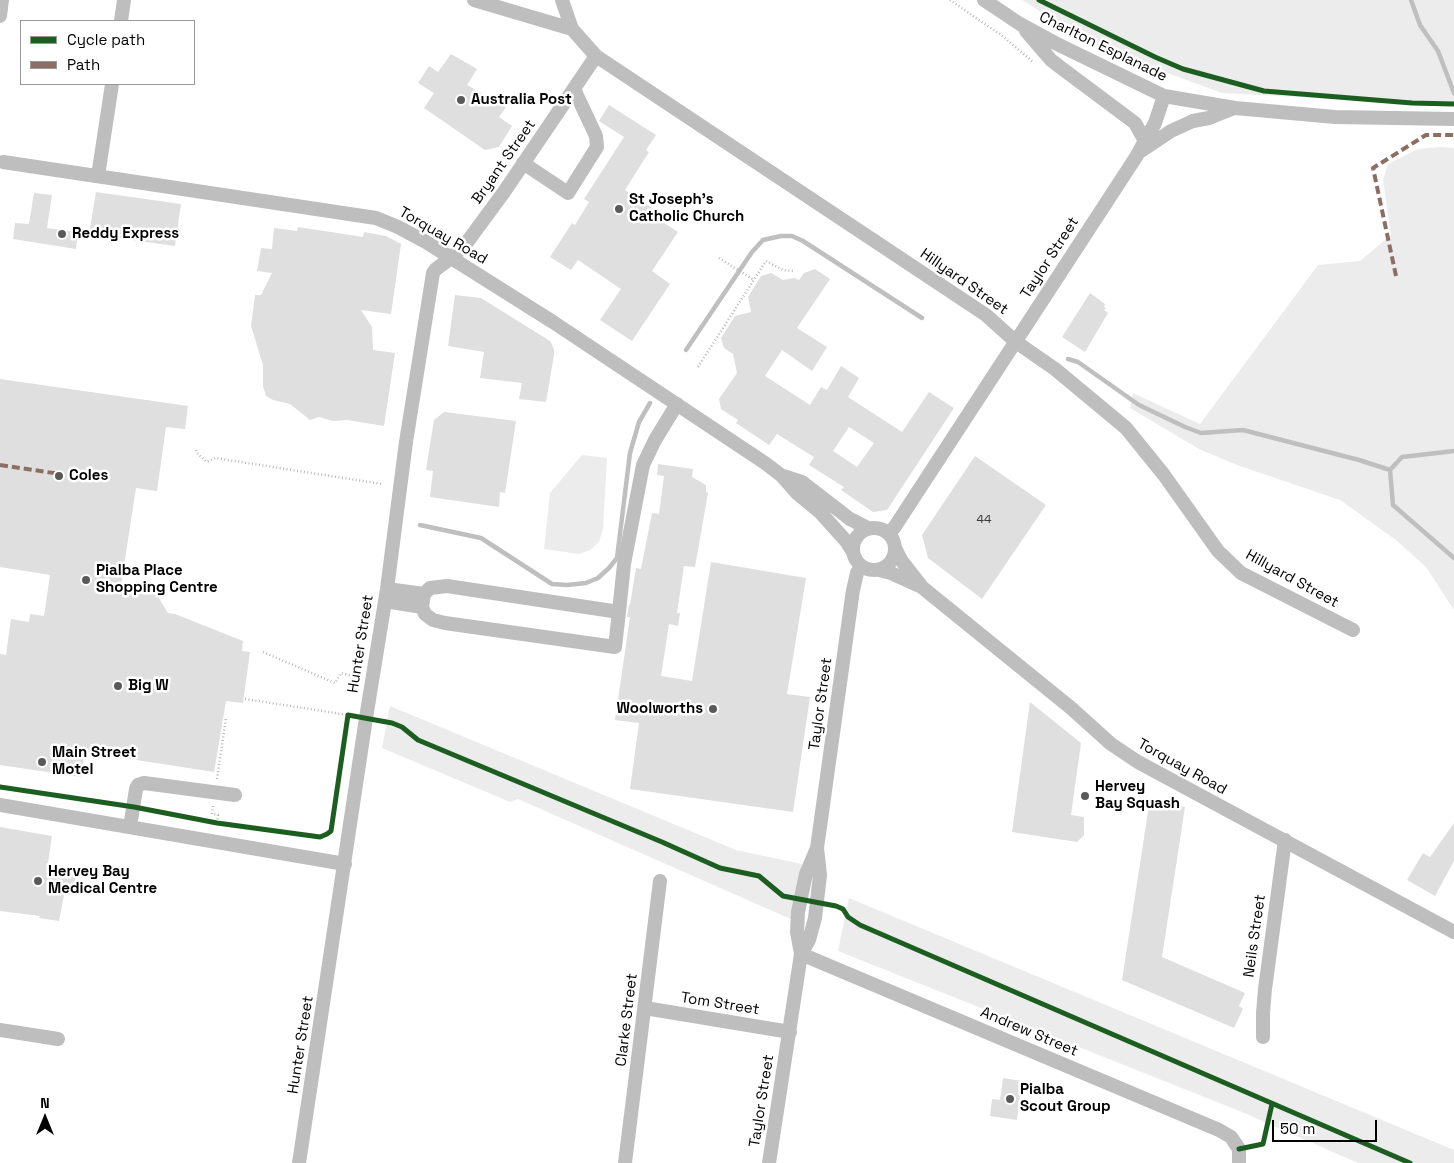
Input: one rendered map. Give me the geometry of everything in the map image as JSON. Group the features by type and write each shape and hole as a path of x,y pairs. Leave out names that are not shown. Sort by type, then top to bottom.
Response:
{"street":[{"path":"0,16 2,0"},
{"path":"121,20 124,0"},
{"path":"474,0 572,29"},
{"name":"Hillyard Street","path":"562,0 572,29 596,56 986,315 1016,342 1055,369 1126,428 1164,475 1218,551 1241,573 1353,630"},
{"name":"Charlton Esplanade","path":"984,0 1020,24 1120,76 1164,96 1235,108 1335,117 1454,119"},
{"path":"1020,24 1051,60 1135,124 1142,146 1193,121 1209,118 1235,108"},
{"name":"Bryant Street","path":"451,258 465,245 596,56"},
{"path":"98,176 112,85"},
{"path":"523,163 568,193 596,147 596,136 574,90"},
{"name":"Taylor Street","path":"888,533 894,528 1142,146 1155,123 1164,96"},
{"name":"Torquay Road","path":"1,161 376,218 398,227 552,322 782,476 797,493 820,512 838,531 853,552"},
{"name":"Hunter Street","path":"299,1163 386,595 401,475 433,273 451,258"},
{"path":"619,612 447,586 430,588 423,600 425,614 433,620 445,623 615,647 619,612 624,564 643,465 655,440 677,404"},
{"name":"Torquay Road","path":"782,476 802,482 850,519 868,528"},
{"path":"868,528 875,528 888,533 894,542 894,555 891,562 879,570 867,569 861,566 854,557 854,540 868,528"},
{"name":"Torquay Road","path":"895,548 923,588"},
{"name":"Taylor Street","path":"769,1163 790,1032 800,954 797,932 798,912 806,874 817,848 854,590 857,573 861,566"},
{"name":"Torquay Road","path":"879,570 891,573 923,588 1071,708 1111,744 1138,762 1454,932"},
{"path":"386,595 423,600"},
{"path":"130,827 138,785 151,784 235,795"},
{"path":"0,805 345,864"},
{"name":"Neils Street","path":"1263,1037 1265,989 1285,840"},
{"name":"Clarke Street","path":"625,1163 660,881"},
{"name":"Andrew Street","path":"800,954 1219,1130 1231,1138 1239,1149 1239,1163"},
{"name":"Tom Street","path":"645,1008 790,1032"},
{"path":"0,1030 58,1039"}],"path":[{"path":"719,258 754,280"},
{"path":"698,367 766,262 783,270 794,270"},
{"path":"196,450 197,454 207,462 215,458 382,484"},
{"path":"263,652 335,683 341,673 353,676"},
{"path":"245,699 366,718"},
{"path":"347,725 348,715"},
{"path":"217,823 218,815 212,814 226,718"},
{"path":"208,821 226,824"}],"shaded area":[{"path":"1022,0 1454,0 1454,105 1222,93 1099,48"},
{"path":"1454,148 1454,610 1426,567 1396,540 1340,500 1237,465 1199,449 1130,408 1133,393 1200,424 1318,265 1360,261 1391,235 1383,180 1388,164 1418,149"},
{"path":"582,455 607,458 603,529 599,542 590,550 579,554 544,549 550,493"},
{"path":"390,706 736,850 802,864 793,920 518,799 510,802 382,748"},
{"path":"849,898 1454,1150 1454,1163 1358,1163 1242,1112 838,951"}],"building":[{"name":"Australia Post","path":"451,54 477,69 467,85 506,107 499,117 512,126 499,147 485,150 424,108 434,93 418,83 429,66 438,72"},
{"path":"609,105 656,135 646,150 649,152 625,190 664,216 661,221 678,232 652,271 670,284 632,341 600,320 621,289 578,260 571,270 550,257 572,223 575,225 589,202 584,199 624,137 599,121"},
{"path":"96,192 181,204 175,246 89,234"},
{"path":"34,193 52,195 47,228 78,232 76,249 13,239 15,223 29,224"},
{"path":"298,227 363,237 364,232 386,236 401,244 391,314 361,310 372,327 373,350 395,353 384,426 347,420 333,421 319,417 310,420 290,404 273,400 266,396 263,386 263,365 251,326 255,295 261,295 272,273 257,271 261,248 272,249 274,228 297,231"},
{"path":"815,269 830,279 797,328 827,347 812,371 782,350 765,376 810,405 821,387 827,390 841,366 859,378 848,397 902,432 929,392 954,408 887,510 873,512 841,490 844,487 809,465 814,457 777,434 769,445 736,423 738,420 721,409 719,399 737,373 733,354 724,348 721,338 735,316 751,312 748,297 761,276 771,273 783,280 794,278 799,280 804,273","holes":["849,427 874,443 857,467 833,451"]},
{"path":"1090,293 1105,304 1104,307 1106,308 1104,310 1108,313 1085,352 1062,337"},
{"path":"455,295 481,298 550,341 554,349 554,355 546,402 519,399 522,383 480,378 484,352 448,346"},
{"name":"Pialba Place Shopping Centre","path":"0,379 188,406 185,429 166,427 157,491 136,488 121,585 149,589 152,587 168,613 175,614 243,641 242,651 250,652 243,703 226,701 214,772 85,752 81,777 0,765 0,654 6,655 11,619 29,622 30,614 44,616 50,575 0,567"},
{"path":"444,412 516,421 505,493 500,492 499,507 430,497 433,471 426,470 434,420"},
{"path":"975,456 1046,505 982,599 928,558 922,535"},
{"path":"658,464 693,469 692,477 706,485 706,492 708,493 695,567 684,566 677,613 680,613 678,626 669,624 661,676 692,681 711,562 806,578 787,694 810,697 793,812 630,789 639,723 615,720 630,617 627,617 636,568 641,569 652,513 659,514 664,476 657,475"},
{"path":"1030,702 1081,743 1071,815 1084,817 1084,835 1077,842 1012,832"},
{"path":"1150,799 1170,801 1170,805 1185,807 1162,957 1245,993 1239,1006 1243,1009 1234,1028 1122,980"},
{"path":"1454,823 1454,861 1435,896 1407,880 1423,853 1430,857"},
{"name":"Hervey Bay Medical Centre","path":"0,827 52,836 48,863 78,868 73,895 64,895 59,921 39,918 40,916 0,911"},
{"name":"Pialba Scout Group","path":"1003,1078 1022,1081 1017,1120 990,1116 992,1099 1000,1100"}],"waterway":[{"path":"1411,0 1420,25 1438,51 1454,93"},
{"path":"686,350 752,252 763,240 781,236 792,236 803,241 922,318"},
{"path":"1068,359 1078,362 1139,405 1201,433 1243,430 1359,460 1390,470"},
{"path":"420,525 481,538 552,584 586,583 598,578 617,558 630,453 639,422 650,403"},
{"path":"1454,451 1402,457 1390,470 1393,505 1454,558"}],"marked path":[{"path":"1396,276 1373,168 1426,135 1454,135"},
{"path":"0,465 60,474"}],"cycle path":[{"path":"1039,0 1183,69 1264,91 1412,103 1454,104"},
{"path":"0,787 134,807 217,823 320,837 331,831 348,715 392,723 402,727 418,740 720,868 759,876 783,896 843,909 848,917 860,925 1410,1163"},
{"path":"1239,1149 1263,1144 1272,1104"}],"place":[{"name":"Australia Post","path":"461,100"},
{"name":"St Joseph's Catholic Church","path":"619,209"},
{"name":"Reddy Express","path":"62,234"},
{"name":"Coles","path":"59,476"},
{"name":"Pialba Place Shopping Centre","path":"86,580"},
{"name":"Big W","path":"118,686"},
{"name":"Woolworths","path":"713,709"},
{"name":"Main Street Motel","path":"42,762"},
{"name":"Hervey Bay Squash","path":"1085,796"},
{"name":"Hervey Bay Medical Centre","path":"38,881"},
{"name":"Pialba Scout Group","path":"1010,1099"}]}
